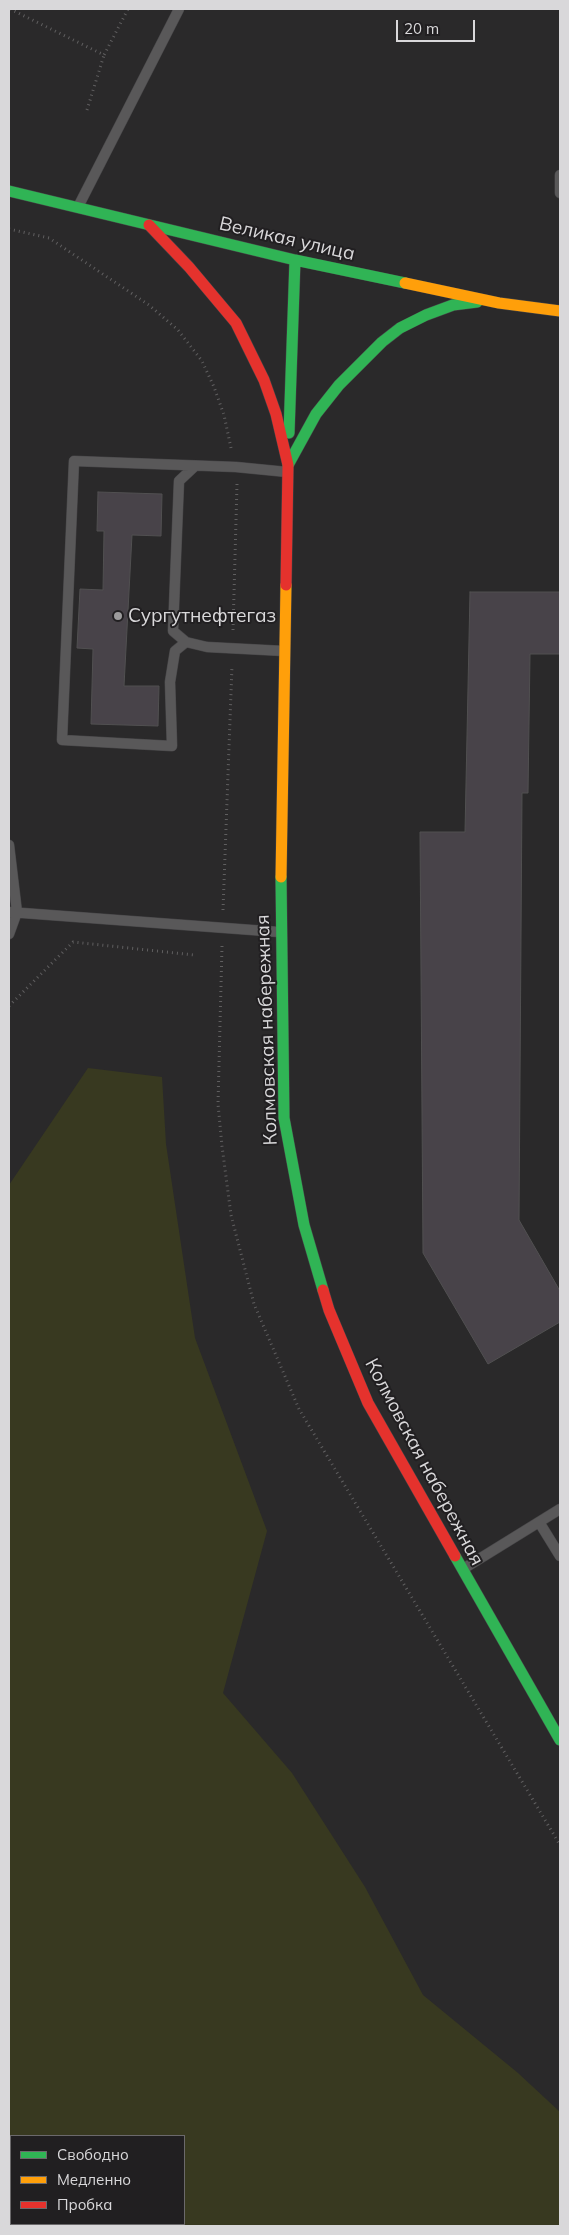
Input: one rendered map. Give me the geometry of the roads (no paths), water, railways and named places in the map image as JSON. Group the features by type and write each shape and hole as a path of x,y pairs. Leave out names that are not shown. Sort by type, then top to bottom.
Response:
{"main road":[{"name":"Великая улица","path":"9,191 295,260 499,303 560,311"},
{"path":"149,225 220,303 240,331 264,380 276,414 288,468"},
{"path":"288,468 295,260"},
{"path":"288,468 316,414 339,384 400,328 426,315 454,306 476,302 499,303"},
{"name":"Колмовская набережная","path":"288,468 280,932 284,1118 298,1198 318,1278 341,1342 368,1403 560,1740"}],"lane":[{"path":"78,209 179,9"},
{"path":"560,175 560,193"},
{"path":"186,642 175,651 170,682 172,746 62,740 74,461 288,468"},
{"path":"195,466 179,481 173,631 186,642 207,646 285,651"},
{"path":"9,845 13,912 9,934"},
{"path":"13,912 280,932"},
{"path":"462,1570 560,1509"},
{"path":"540,1522 560,1556"}],"place":[{"name":"Сургутнефтегаз","path":"118,616"}]}
